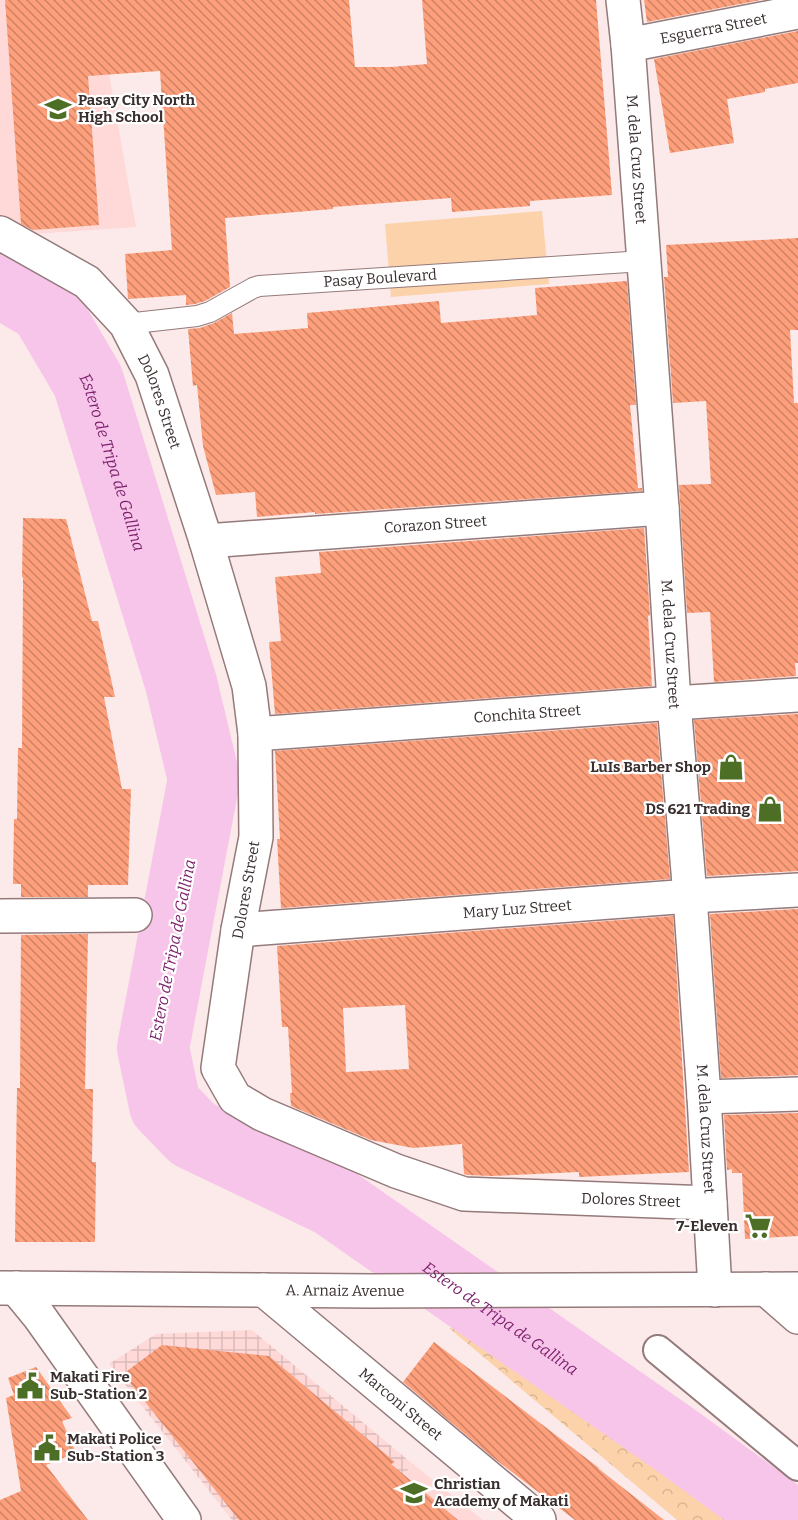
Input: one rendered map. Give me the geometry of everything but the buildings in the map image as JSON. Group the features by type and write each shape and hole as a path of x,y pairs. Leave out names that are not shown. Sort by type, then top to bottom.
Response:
{"street":[{"name":"M. dela Cruz Street","path":"623,0 690,896 715,1290"},
{"name":"Esguerra Street","path":"628,45 798,12"},
{"name":"Dolores Street","path":"0,232 87,282 126,324 152,375 206,541 249,686 255,734 256,837 238,930 218,1068 235,1098 262,1114 396,1171 464,1194 710,1203"},
{"name":"Corazon Street","path":"206,541 662,508"},
{"name":"Conchita Street","path":"255,734 798,695"},
{"name":"Mary Luz Street","path":"238,930 798,890"},
{"path":"0,916 135,915"},
{"path":"704,1097 798,1094"},
{"path":"8,1288 39,1316 184,1520"},
{"name":"A. Arnaiz Avenue","path":"8,1288 372,1291 798,1289"},
{"path":"766,1289 798,1317"},
{"name":"Marconi Street","path":"264,1290 539,1520"},
{"path":"658,1350 798,1466"}],"lane":[{"name":"Pasay Boulevard","path":"126,324 197,316 210,312 259,286 644,261"}],"shaded area":[{"name":"Pasay City North High School","path":"0,0 96,0 136,227 18,235 0,218"},
{"path":"252,1330 414,1465 343,1520 232,1520 109,1364 156,1334"},
{"name":"Christian Academy of Makati","path":"414,1465 483,1520 343,1520"}],"green space":[{"path":"542,211 549,284 391,297 385,224"},
{"path":"449,1328 491,1328 737,1520 677,1520"}],"waterway":[{"name":"Estero de Tripa de Gallina","path":"0,281 45,308 88,381 181,683 204,779 153,1048 165,1105 193,1134 333,1201 677,1441 785,1520"}],"place":[{"name":"Pasay City North High School","path":"58,109"},
{"name":"LuIs Barber Shop","path":"731,767"},
{"name":"DS 621 Trading","path":"770,809"},
{"name":"7-Eleven","path":"758,1226"},
{"name":"Makati Fire Sub-Station 2","path":"30,1386"},
{"name":"Makati Police Sub-Station 3","path":"47,1448"},
{"name":"Christian Academy of Makati","path":"414,1493"}]}
